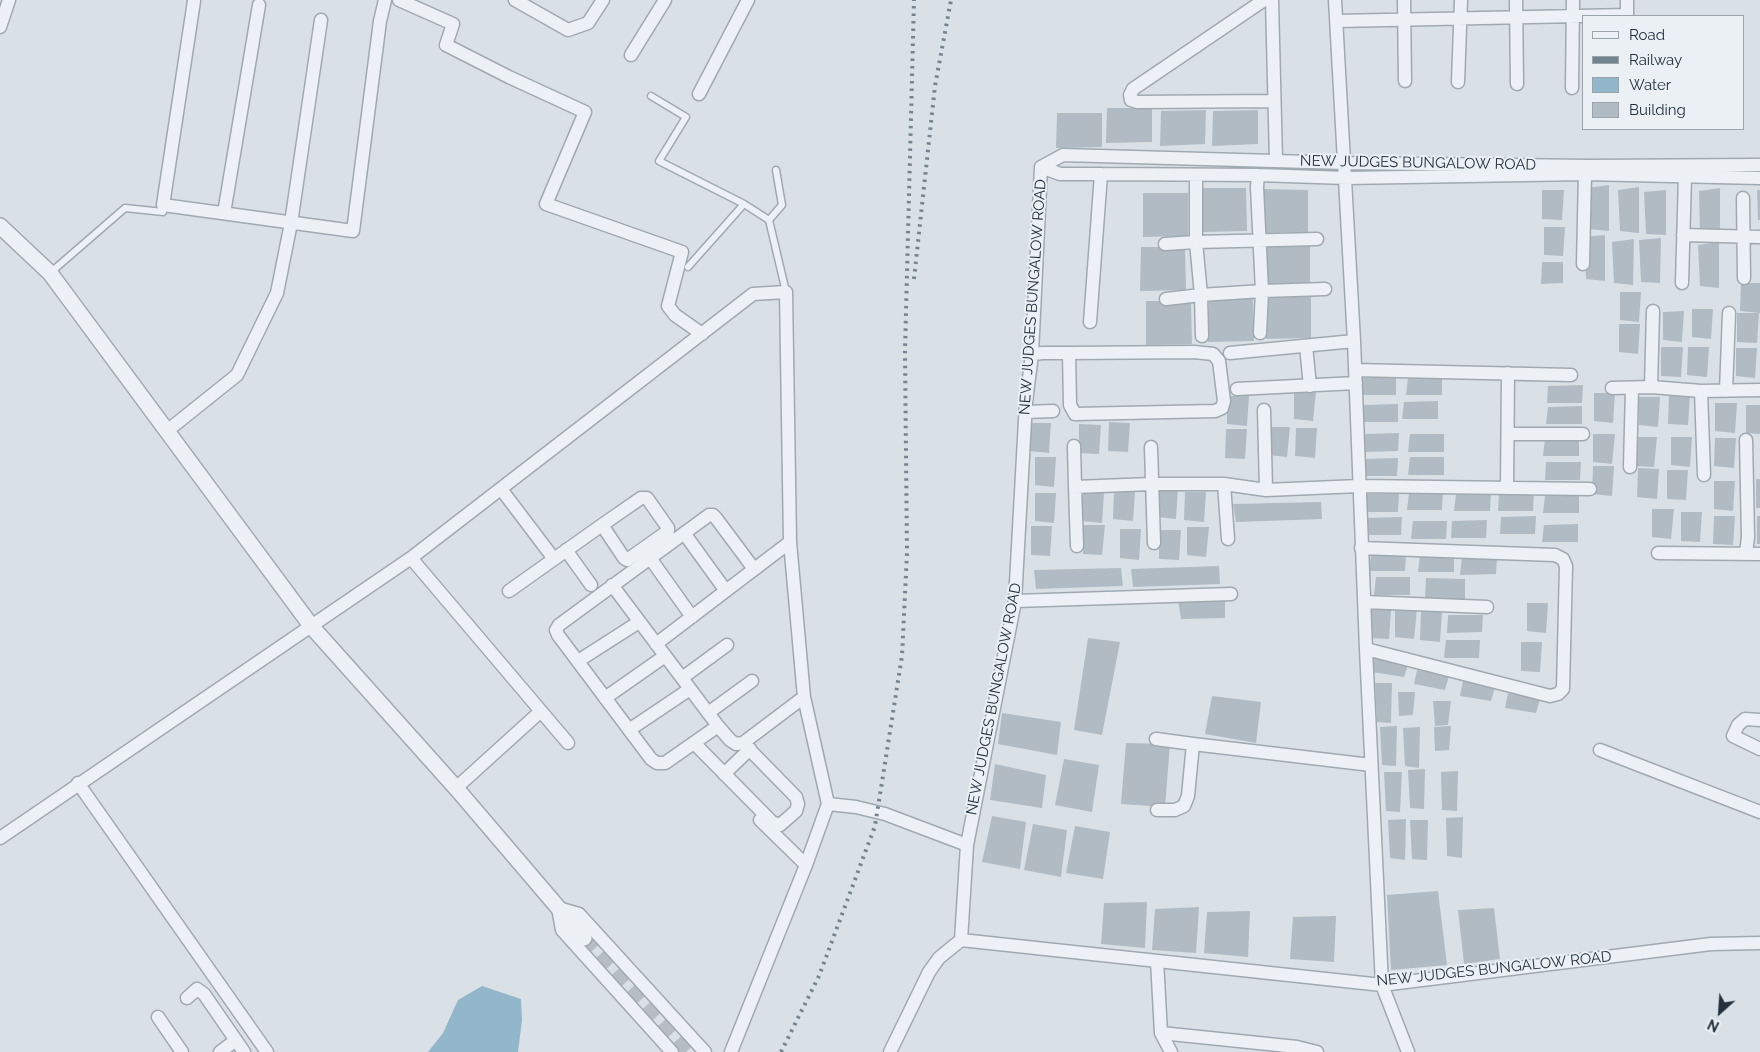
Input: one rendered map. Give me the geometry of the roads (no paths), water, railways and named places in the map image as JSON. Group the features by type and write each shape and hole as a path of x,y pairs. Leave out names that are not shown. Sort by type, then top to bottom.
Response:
{"street":[{"path":"0,27 9,0"},
{"path":"194,1 163,204 354,231 380,21 385,0"},
{"path":"399,0 453,24 446,45 509,77 586,111 546,204 682,252 668,306 675,315 702,334"},
{"path":"515,0 568,30 588,23 603,0"},
{"path":"631,55 665,0"},
{"path":"699,94 748,0"},
{"path":"1264,0 1133,89 1130,95 1132,100 1137,102 1274,101"},
{"path":"1272,0 1276,161"},
{"path":"1335,0 1354,341 1361,548 1382,985 1408,1052"},
{"path":"1404,0 1405,81"},
{"path":"1458,82 1462,0"},
{"path":"1516,0 1517,84"},
{"path":"1572,88 1573,0"},
{"path":"1627,0 1627,15"},
{"path":"224,213 259,5"},
{"path":"1337,21 1582,16"},
{"path":"167,431 237,375 277,293 291,223 321,20"},
{"name":"NEW JUDGES BUNGALOW ROAD","path":"1760,165 1582,166 1345,163 1063,155 1041,167 1032,354 1026,412 1015,602 967,845 961,940 1382,985 1711,944 1760,944"},
{"path":"1041,167 1060,174 1258,175 1346,178 1585,174 1760,178"},
{"path":"1090,322 1101,174"},
{"path":"1583,264 1585,174"},
{"path":"1258,175 1262,291 1260,333"},
{"path":"1196,176 1196,242 1201,294 1202,336"},
{"path":"1682,283 1685,176"},
{"path":"1743,198 1744,278"},
{"path":"0,226 50,273 312,627 456,788 584,938"},
{"path":"1683,235 1760,237"},
{"path":"1165,244 1317,238"},
{"path":"1166,299 1201,294 1325,288"},
{"path":"0,838 412,558 753,294 786,292 790,542 804,698 828,804 806,865 731,1052"},
{"path":"1651,387 1653,311"},
{"path":"1726,391 1729,313"},
{"path":"1230,352 1354,341"},
{"path":"1306,346 1310,386"},
{"path":"1032,354 1070,353 1194,352 1212,354 1219,361 1224,401 1222,408 1215,411 1075,414 1070,405 1070,353"},
{"path":"1355,370 1571,375"},
{"path":"1508,373 1508,488"},
{"path":"1237,389 1356,383"},
{"path":"1612,388 1651,387 1701,391 1760,390"},
{"path":"1630,467 1632,388"},
{"path":"1701,391 1704,475"},
{"path":"1264,410 1266,490"},
{"path":"1026,412 1054,411"},
{"path":"1508,434 1582,434"},
{"path":"1746,440 1748,537 1746,553"},
{"path":"1074,446 1077,546"},
{"path":"1151,448 1154,543"},
{"path":"1224,484 1228,539"},
{"path":"1075,487 1224,484 1266,490 1359,486 1590,489"},
{"path":"501,489 554,559"},
{"path":"509,591 566,550 602,525 644,497 647,498 668,528 668,531 627,560 602,525"},
{"path":"718,726 665,763 658,763 651,759 556,630 559,624 709,515 712,515 754,569"},
{"path":"684,533 726,591"},
{"path":"656,644 790,542"},
{"path":"1361,548 1555,555 1563,559 1566,566 1563,689 1558,694 1550,696 1366,649"},
{"path":"566,550 591,585"},
{"path":"1658,553 1760,554"},
{"path":"412,558 568,743"},
{"path":"650,558 692,617"},
{"path":"612,585 730,740 736,744 746,746 796,797 798,804 796,810 780,825 777,825 723,779"},
{"path":"1015,602 1232,594"},
{"path":"1364,602 1487,607"},
{"path":"578,662 639,622"},
{"path":"629,730 686,684 727,646"},
{"path":"605,698 665,656"},
{"path":"708,713 752,681"},
{"path":"723,779 746,746 804,698"},
{"path":"456,788 541,711"},
{"path":"1760,720 1745,719 1738,725 1733,736 1760,749"},
{"path":"1156,739 1372,765"},
{"path":"694,743 723,779 806,865"},
{"path":"1157,810 1175,810 1184,806 1188,796 1193,744"},
{"path":"1600,750 1760,812"},
{"path":"78,784 267,1052"},
{"path":"828,804 856,807 885,814 967,845"},
{"path":"558,908 562,930 672,1052"},
{"path":"558,908 579,914 705,1052"},
{"path":"890,1052 929,972 939,958 961,940"},
{"path":"1157,960 1161,1033 1170,1052"},
{"path":"187,998 197,989 204,994 244,1052"},
{"path":"158,1017 182,1052"},
{"path":"1161,1033 1246,1047 1297,1047 1317,1052"},
{"path":"220,1052 236,1040"}],"lane":[{"path":"651,96 686,117 659,161 744,204 769,220 786,292"},
{"path":"769,220 782,205 776,170"},
{"path":"688,267 744,204"},
{"path":"50,273 125,208 163,212"}],"water":[{"path":"482,986 521,999 522,1020 518,1052 428,1052 443,1033 458,1000"}],"tunnel":[{"path":"584,938 689,1052"}],"railway":[{"path":"781,1052 819,976 875,826 902,656 907,553 905,351 914,0"},
{"path":"914,279 935,86 951,0"}]}
